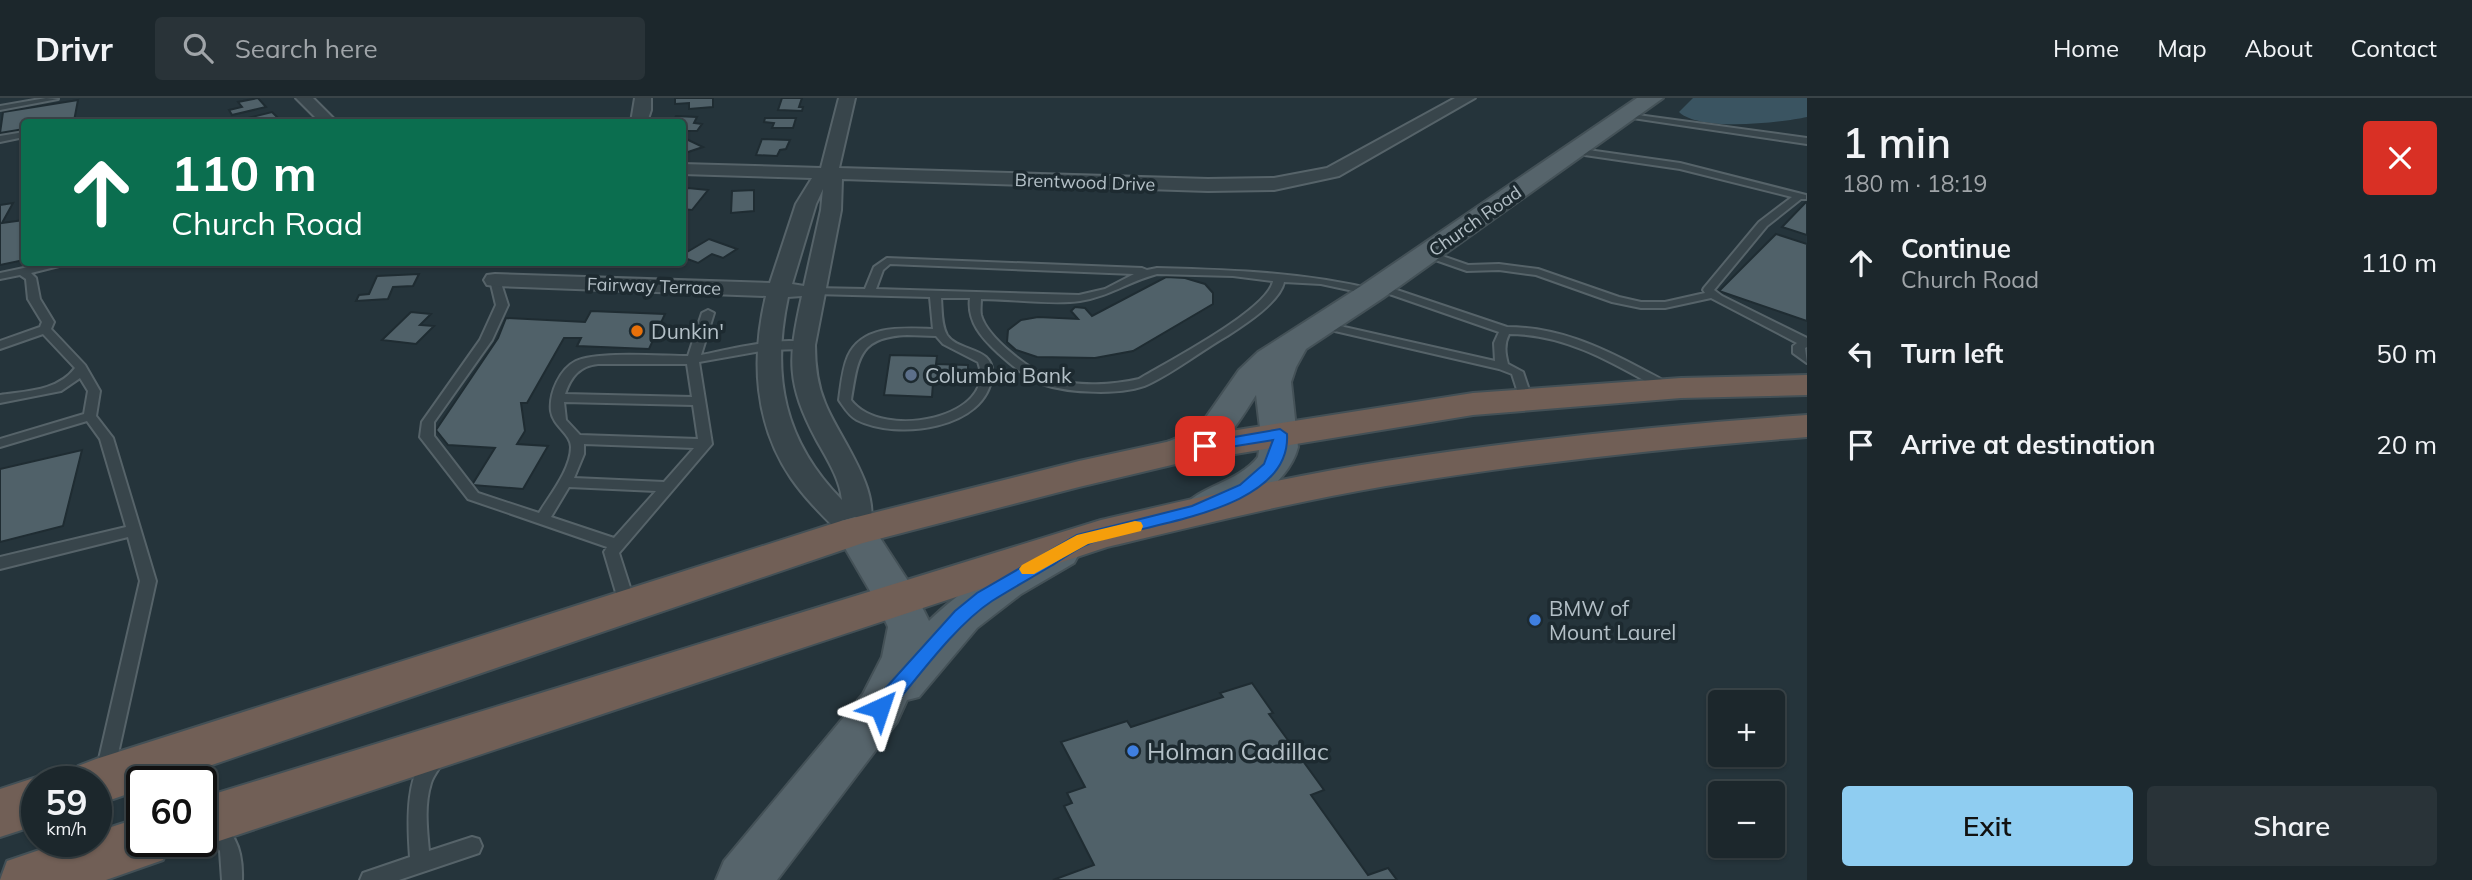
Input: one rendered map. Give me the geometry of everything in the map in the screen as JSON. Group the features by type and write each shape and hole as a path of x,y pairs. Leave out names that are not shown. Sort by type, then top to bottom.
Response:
{"highway":[{"path":"112,777 855,531 1180,450 1408,413 1525,399 1669,389 1807,385"},
{"path":"217,818 1083,540 1196,511 1350,480 1568,447 1807,426"},
{"path":"0,813 21,806"},
{"path":"26,880 126,848"}],"main road":[{"name":"Church Road","path":"1180,450 1206,439 1215,431 1251,377 1270,359 1376,290 1652,98"},
{"name":"Church Road","path":"1196,511 1245,488 1271,467 1278,454 1280,434 1274,384 1282,360 1309,333"},
{"path":"855,531 897,599 909,626 909,641 896,678 880,708"},
{"path":"743,880 880,708 961,616 984,598 1083,540"}],"street":[{"path":"304,98 326,119"},
{"path":"640,119 643,98"},
{"path":"847,98 829,174 810,191 778,290 766,359 773,406 802,475 855,531"},
{"name":"Brentwood Drive","path":"686,169 1208,185 1274,184 1333,172 1466,98"},
{"path":"829,174 833,179 831,210 801,365 807,391 827,438 855,490 855,531"},
{"name":"Fairway Terrace","path":"495,281 814,291"}],"lane":[{"path":"0,108 54,99"},
{"path":"1626,115 1807,141"},
{"path":"0,139 21,136"},
{"path":"1574,151 1680,166 1802,197"},
{"path":"1802,197 1763,224 1708,290 1807,343"},
{"path":"1428,254 1467,268 1499,267 1538,272 1616,300 1641,305 1665,305 1713,294"},
{"path":"869,292 878,269 887,261 1233,273 1321,281 1376,290 1506,330 1546,333 1573,341 1669,389"},
{"path":"0,276 51,266"},
{"path":"814,291 1079,298 1109,291 1131,278 1157,271"},
{"path":"0,345 45,329 48,322 34,299 31,278 22,272"},
{"path":"976,295 975,315 983,329 1001,349 1036,376 1050,382 1126,387 1143,382 1246,319 1277,289 1279,278"},
{"path":"495,281 502,305 486,340 428,422 427,437 473,496 617,545"},
{"path":"935,295 940,333 951,345 970,351 982,359 987,369 985,391 976,403 956,415 936,422 907,425 882,422 855,414 845,400 856,352 869,338 889,333 940,333"},
{"path":"628,606 611,552 705,444 693,360 708,313"},
{"path":"45,329 81,368 94,391 90,416 106,438 148,581 104,766"},
{"path":"1503,366 1498,354 1502,335 1506,330"},
{"path":"1309,333 1503,366 1517,372 1525,399"},
{"path":"1807,343 1798,346 1799,353 1807,359"},
{"path":"705,444 577,439 569,433 559,418 558,398 565,380 583,363 598,360 693,360 767,346 803,345"},
{"path":"0,399 56,388 76,379 81,368"},
{"path":"558,398 699,401"},
{"path":"0,443 90,416"},
{"path":"542,520 577,454 577,439"},
{"path":"564,482 668,487"},
{"path":"0,563 134,530"},
{"path":"420,863 415,805 419,787 433,762 453,742"},
{"path":"217,831 232,852 232,880"},
{"path":"370,880 472,846"}],"water":[{"path":"1693,98 1807,98 1807,117 1740,124 1704,122 1679,112"}],"building":[{"path":"258,98 266,107 232,115 229,110 242,107 238,102"},
{"path":"675,98 713,98 713,107 689,109 689,103 675,104"},
{"path":"782,98 802,98 799,107 803,107 802,111 778,110"},
{"path":"78,100 74,119 21,119 21,130 0,133 3,112"},
{"path":"272,112 278,118 274,119 244,119"},
{"path":"676,116 697,117 694,123 702,124 697,131 686,131 686,119 674,119"},
{"path":"765,118 796,118 793,128 772,128 774,123 764,122"},
{"path":"686,139 703,147 686,153"},
{"path":"762,139 790,140 786,149 780,150 777,156 756,155"},
{"path":"686,190 708,190 692,210 686,209"},
{"path":"754,190 754,211 731,213 732,191"},
{"path":"1807,201 1807,235 1782,227"},
{"path":"13,203 2,223 21,220 21,261 0,265 0,205"},
{"path":"1776,234 1807,244 1807,321 1719,291"},
{"path":"709,239 737,249 723,258 712,254 698,263 686,258 686,253"},
{"path":"419,274 413,286 393,287 388,299 356,301 359,295 369,294 377,276"},
{"path":"1166,277 1185,278 1205,284 1213,293 1213,304 1133,351 1095,358 1037,357 1016,350 1007,342 1008,330 1021,320 1038,317 1078,319 1071,311 1075,307 1085,308 1092,316"},
{"path":"591,311 665,314 649,349 577,346 581,338 564,338 527,403 521,403 525,431 517,444 548,446 523,489 472,485 495,448 448,445 436,430 498,338 506,318 585,322"},
{"path":"411,312 431,314 420,325 434,326 416,344 382,340"},
{"path":"890,355 937,356 936,364 968,365 968,384 933,383 932,397 884,395"},
{"path":"82,450 63,526 0,542 0,469"},
{"name":"Holman Cadillac","path":"1252,683 1273,713 1269,714 1324,790 1311,795 1368,875 1388,868 1397,880 1053,880 1094,865 1064,806 1072,803 1067,793 1085,787 1061,742 1127,721 1131,727 1223,697 1220,693"}],"slow traffic":[{"path":"1028,569 1083,540 1135,526"}],"place":[{"name":"Dunkin'","path":"637,331"},
{"name":"Columbia Bank","path":"911,375"},
{"name":"BMW of Mount Laurel","path":"1535,620"},
{"name":"Holman Cadillac","path":"1133,751"}],"route":[{"path":"880,708 961,616 984,598 1036,564 1083,540 1196,511 1229,497 1271,467 1278,454 1280,434 1205,446"}]}
